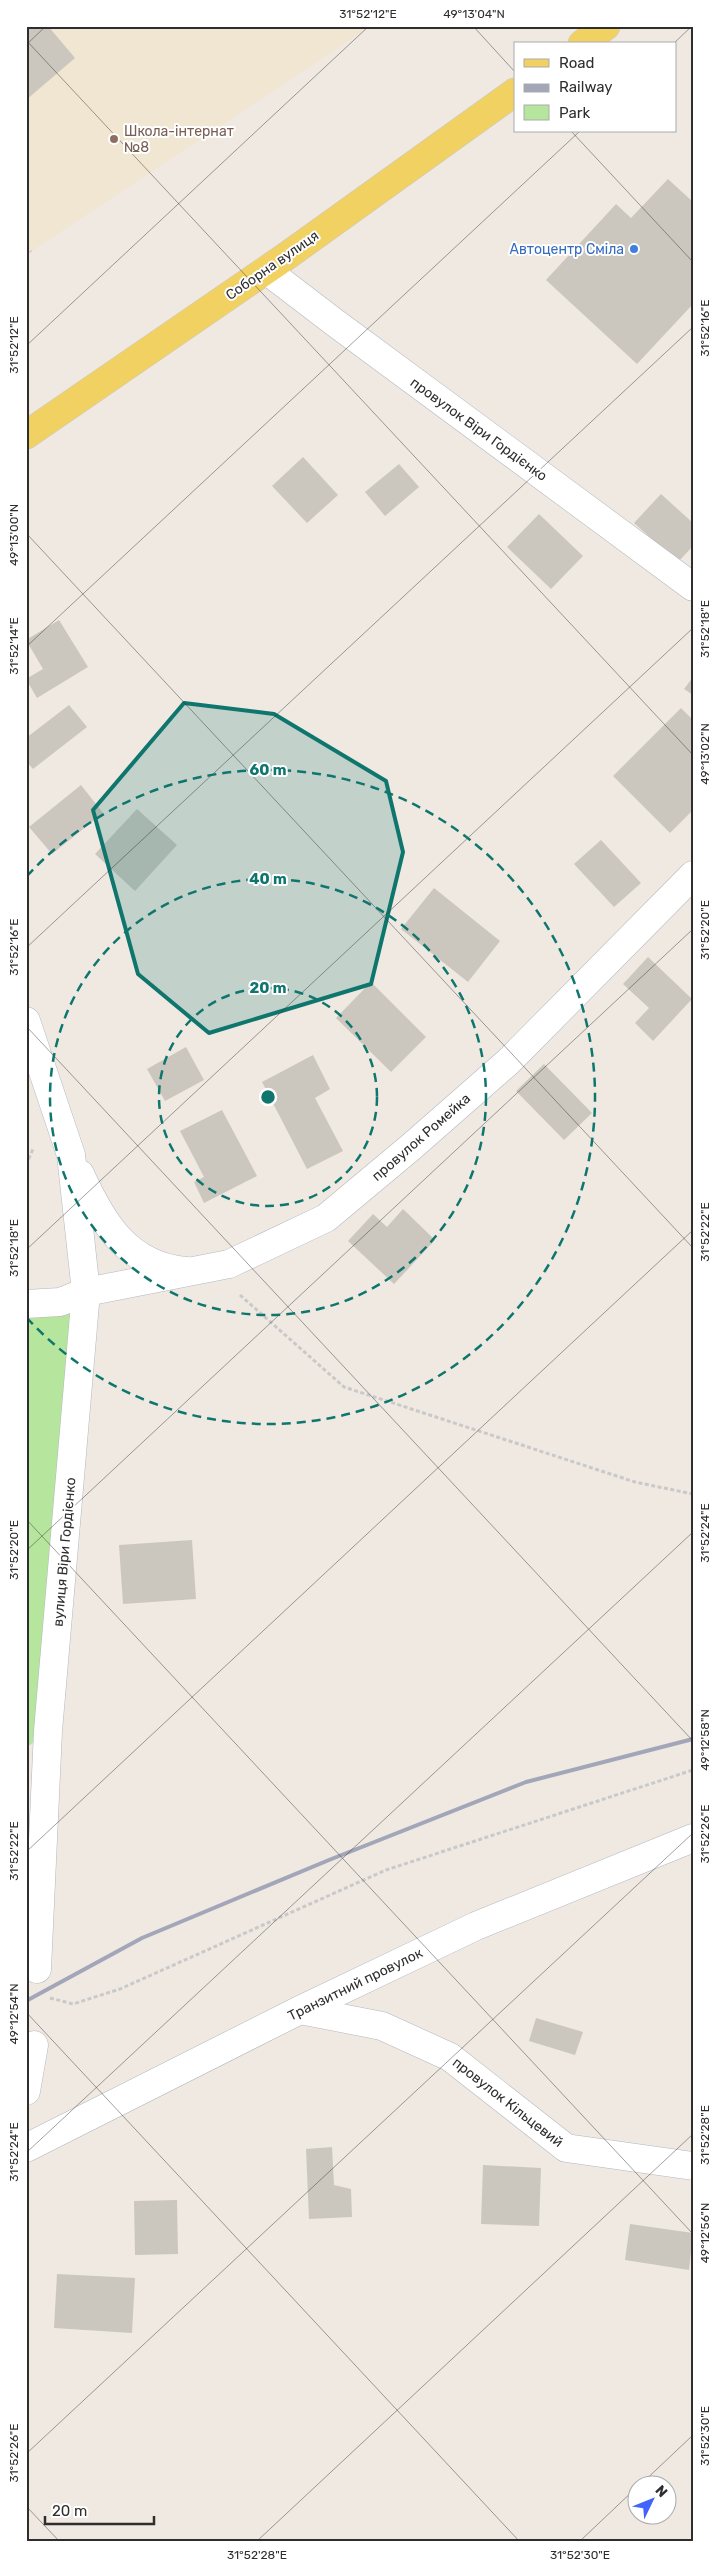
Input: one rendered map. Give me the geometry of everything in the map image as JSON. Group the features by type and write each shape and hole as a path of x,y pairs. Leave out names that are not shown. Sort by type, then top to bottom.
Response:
{"main road":[{"path":"585,42 606,26"},
{"name":"Соборна вулиця","path":"26,435 266,270 514,93"}],"street":[{"name":"провулок Віри Гордієнко","path":"266,270 693,587"},
{"name":"провулок Ромейка","path":"26,1304 60,1302 86,1292 229,1264 326,1218 508,1062 693,875"},
{"name":"вулиця Віри Гордієнко","path":"26,1021 71,1155 86,1292 48,1731 37,1982"},
{"path":"71,1155 94,1206 106,1226 120,1241 144,1258 171,1270 201,1270"},
{"path":"26,1748 48,1731"},
{"name":"Транзитний провулок","path":"26,2148 300,2010 476,1926 693,1838"},
{"name":"провулок Кільцевий","path":"300,2010 382,2026 450,2057 566,2148 693,2166"},
{"path":"26,2091 34,2045"}],"path":[{"path":"26,246 31,252"},
{"path":"201,1270 344,1387 635,1482 693,1494"},
{"path":"37,1982 73,2004 120,1989 386,1870 693,1770"}],"highlighted area":[{"path":"184,703 274,714 386,781 403,852 371,984 209,1033 138,974 93,810"}],"shaded area":[{"name":"Школа-інтернат №8","path":"26,26 371,26 26,255"}],"green space":[{"path":"75,1295 48,1731 26,1748 26,1304"}],"building":[{"path":"26,26 48,26 75,58 26,100"},
{"name":"Автоцентр Сміла","path":"668,179 693,202 693,304 637,364 546,280 616,204 631,218"},
{"path":"303,457 338,495 307,523 272,486"},
{"path":"399,464 419,487 385,516 365,492"},
{"path":"661,494 693,523 693,546 678,562 634,523"},
{"path":"539,514 583,556 551,589 507,547"},
{"path":"59,620 88,667 37,698 26,679 43,669 26,640"},
{"path":"693,677 693,695 684,689"},
{"path":"69,705 87,727 33,769 26,761 26,738"},
{"path":"681,708 693,720 693,751 691,753 693,755 693,810 670,833 613,776"},
{"path":"81,785 103,813 52,854 29,827"},
{"path":"137,809 177,845 135,891 95,854"},
{"path":"601,840 641,883 614,907 574,864"},
{"path":"434,888 500,941 468,982 401,929"},
{"path":"648,957 692,999 653,1041 635,1023 649,1008 623,984"},
{"path":"371,982 426,1037 391,1072 336,1018"},
{"path":"186,1047 204,1080 165,1101 147,1069"},
{"path":"313,1055 330,1089 315,1098 343,1151 307,1169 262,1082"},
{"path":"544,1064 592,1113 564,1140 516,1091"},
{"path":"222,1110 257,1176 204,1203 194,1182 204,1177 180,1131"},
{"path":"403,1209 435,1240 394,1284 348,1241 373,1214 387,1227"},
{"path":"192,1540 196,1599 123,1604 119,1545"},
{"path":"536,2018 583,2032 575,2055 529,2041"},
{"path":"332,2147 334,2185 351,2189 352,2217 309,2219 306,2149"},
{"path":"483,2165 541,2168 539,2226 481,2224"},
{"path":"177,2200 178,2254 135,2255 134,2201"},
{"path":"630,2224 693,2233 689,2270 625,2260"},
{"path":"57,2274 135,2278 132,2333 54,2328"}],"railway":[{"path":"26,2001 142,1938 329,1860 526,1782 693,1739"}],"place":[{"name":"Школа-інтернат №8","path":"114,139"},
{"name":"Автоцентр Сміла","path":"634,249"}]}
